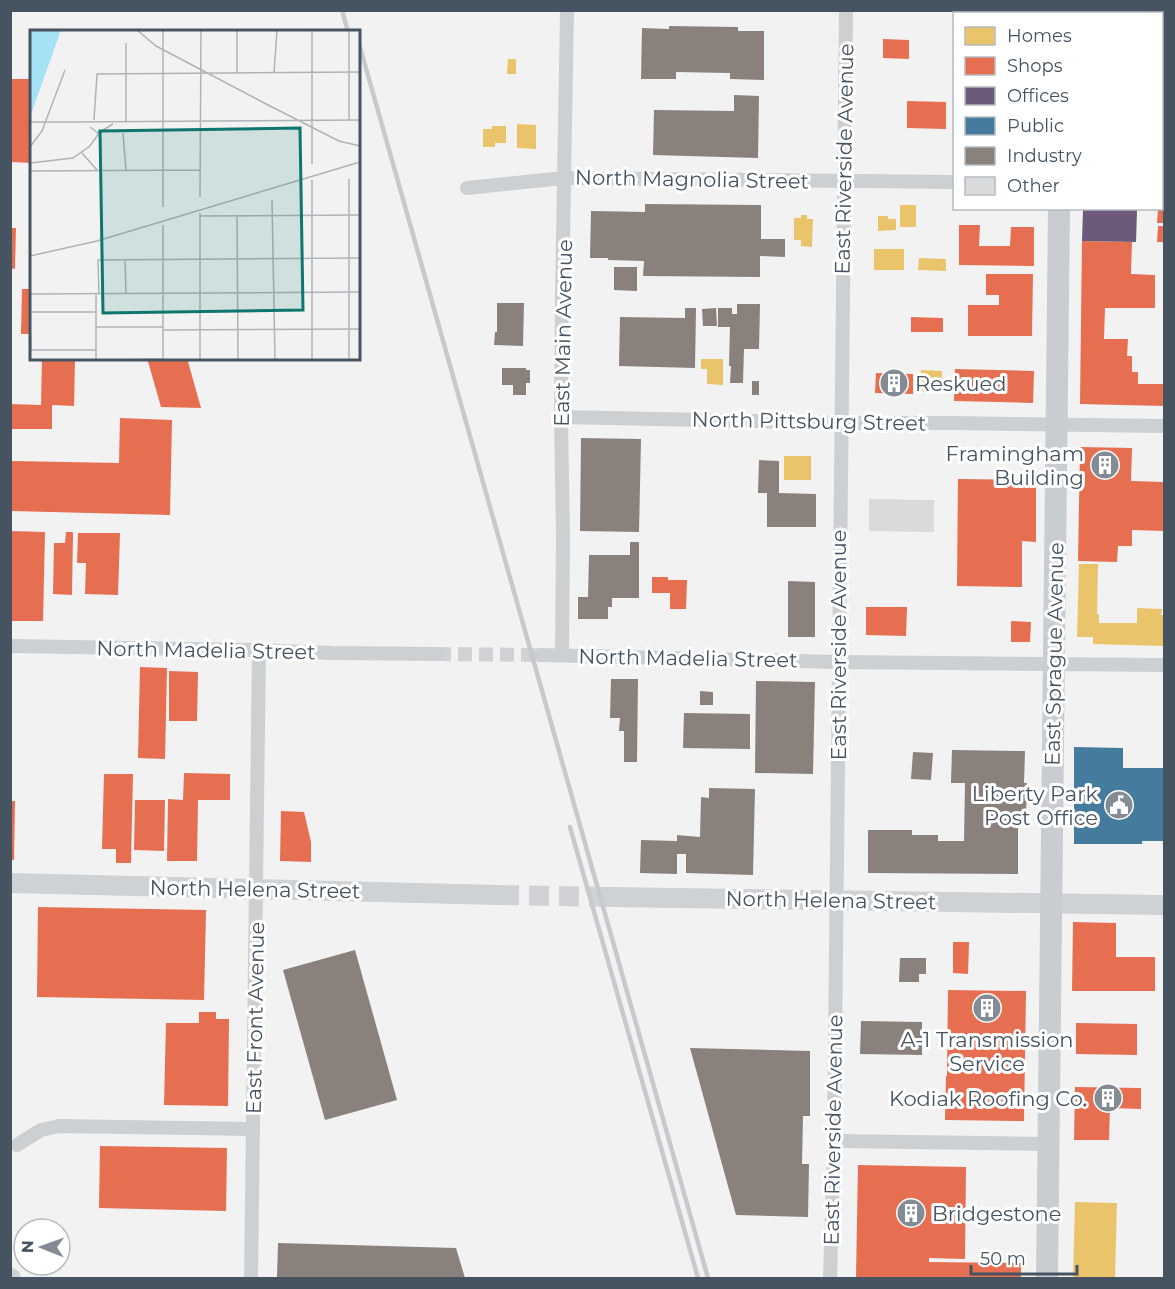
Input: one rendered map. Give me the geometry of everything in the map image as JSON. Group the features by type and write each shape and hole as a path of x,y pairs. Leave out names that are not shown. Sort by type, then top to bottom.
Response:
{"main road":[{"name":"East Sprague Avenue","path":"1047,1278 1059,210"}],"street":[{"name":"East Main Avenue","path":"562,655 561,417 567,10"},
{"name":"East Riverside Avenue","path":"830,1278 834,1141 846,10"},
{"name":"North Magnolia Street","path":"467,188 564,178 953,182"},
{"name":"North Pittsburg Street","path":"561,417 840,423 1164,426"},
{"name":"North Madelia Street","path":"10,646 437,654"},
{"name":"East Front Avenue","path":"251,1278 259,650"},
{"name":"North Madelia Street","path":"539,655 838,662 1164,665"},
{"name":"North Helena Street","path":"10,883 499,895"},
{"name":"North Helena Street","path":"610,897 1164,905"},
{"path":"17,1145 41,1130 59,1126 253,1129"},
{"path":"834,1141 1049,1144"}],"building: Homes":[{"path":"508,59 516,59 516,74 507,74"},
{"path":"517,124 536,125 536,149 517,148"},
{"path":"492,126 506,126 506,143 495,143 495,147 483,147 483,129 492,129"},
{"path":"900,205 916,205 916,227 900,227"},
{"path":"801,215 807,215 807,219 813,219 812,247 801,246 801,240 794,240 794,218 801,218"},
{"path":"878,216 896,219 896,230 878,231"},
{"path":"874,249 904,249 904,270 874,270"},
{"path":"919,258 946,259 946,271 918,270"},
{"path":"701,359 723,359 723,385 707,384 707,369 701,369"},
{"path":"921,370 942,371 941,392 921,391"},
{"path":"784,456 811,456 811,480 784,480"},
{"path":"1079,564 1098,564 1097,614 1099,614 1099,623 1137,623 1137,608 1162,609 1164,646 1093,644 1093,637 1077,637"},
{"path":"1075,1202 1117,1203 1115,1278 1073,1278"}],"building: Shops":[{"path":"959,10 1037,10 1036,12 959,12"},
{"path":"1085,10 1119,10 1119,12 1085,12"},
{"path":"1163,36 1164,37 1163,68"},
{"path":"883,39 909,40 909,59 883,58"},
{"path":"10,79 30,79 30,163 10,162"},
{"path":"907,101 946,102 946,129 907,128"},
{"path":"1163,101 1164,101 1163,133"},
{"path":"1158,210 1164,210 1164,223 1157,223"},
{"path":"959,225 980,225 979,246 1010,246 1011,227 1034,227 1034,266 959,265"},
{"path":"1158,226 1164,226 1164,242 1157,242"},
{"path":"10,228 16,228 15,269 10,268"},
{"path":"1082,241 1132,242 1131,274 1155,275 1155,308 1105,308 1104,339 1128,339 1127,356 1132,356 1132,372 1138,372 1138,384 1164,384 1164,406 1080,404"},
{"path":"986,274 1033,274 1032,336 968,336 968,305 999,305 999,295 986,295"},
{"path":"22,289 30,289 30,334 21,334"},
{"path":"911,317 943,318 943,332 911,332"},
{"path":"42,360 75,360 74,406 52,405 52,429 12,429 10,404 41,405"},
{"path":"148,360 188,360 201,408 161,407"},
{"path":"955,369 1034,371 1033,403 954,401"},
{"name":"Reskued","path":"876,373 913,374 913,394 875,393"},
{"path":"120,418 172,420 170,515 11,511 12,461 119,463"},
{"path":"1080,447 1132,448 1131,481 1164,482 1164,531 1132,530 1132,546 1118,546 1117,562 1078,561"},
{"path":"958,479 1036,480 1036,542 1022,541 1022,587 957,586"},
{"path":"10,531 45,532 43,621 10,621"},
{"path":"66,532 73,532 72,595 53,594 54,543 65,543"},
{"path":"78,533 120,533 118,595 85,594 86,563 77,563"},
{"path":"652,577 687,580 686,609 670,609 670,593 652,593"},
{"path":"866,607 907,607 906,636 866,635"},
{"path":"1011,621 1031,622 1030,642 1011,642"},
{"path":"140,667 167,668 165,759 138,758"},
{"path":"169,671 198,672 197,721 169,721"},
{"path":"184,773 230,774 230,800 198,800 197,861 167,861 168,799 183,800"},
{"path":"104,774 133,774 131,863 116,863 116,849 102,849"},
{"path":"135,800 165,800 164,851 134,850"},
{"path":"10,801 15,801 14,860 10,860"},
{"path":"281,811 304,812 311,842 311,862 280,861"},
{"path":"38,907 206,910 204,1000 37,997"},
{"path":"1073,922 1116,923 1116,957 1155,957 1155,991 1072,991"},
{"path":"953,942 969,942 968,974 953,973"},
{"path":"948,990 1026,991 1024,1121 945,1120"},
{"path":"199,1012 216,1012 216,1019 229,1019 228,1106 164,1105 166,1023 199,1023"},
{"path":"1076,1023 1137,1024 1137,1055 1076,1054"},
{"path":"1075,1087 1141,1088 1141,1109 1110,1108 1109,1140 1074,1140"},
{"path":"100,1146 227,1148 226,1211 99,1208"},
{"name":"Bridgestone","path":"858,1165 966,1167 965,1259 929,1258 929,1262 1021,1263 1021,1278 856,1278"}],"building: Offices":[{"path":"1083,210 1137,210 1136,242 1082,241"}],"building: Public":[{"name":"Liberty Park Post Office","path":"1074,747 1123,748 1123,768 1164,768 1164,841 1142,841 1142,844 1074,844"}],"building: Industry":[{"path":"669,26 738,27 738,31 764,31 764,80 730,79 730,73 676,72 676,79 641,79 642,28 669,29"},
{"path":"734,95 759,96 758,158 653,155 654,110 734,111"},
{"path":"645,204 761,205 761,239 785,239 785,257 760,256 760,277 643,276 644,261 590,258 591,211 645,212"},
{"path":"614,267 637,267 637,291 614,290"},
{"path":"497,303 524,303 523,346 494,345 495,332 497,332"},
{"path":"737,304 760,304 759,349 744,349 743,383 730,383 730,327 718,327 718,308 732,308 732,314 737,314"},
{"path":"685,308 696,308 695,368 619,366 620,317 685,318"},
{"path":"716,308 717,326 703,326 702,309"},
{"path":"502,368 530,370 530,383 526,383 526,395 513,395 513,385 502,385"},
{"path":"752,381 759,381 759,395 752,395"},
{"path":"581,438 641,439 639,532 580,531"},
{"path":"759,460 779,461 779,493 816,494 816,527 767,527 767,493 758,493"},
{"path":"630,542 639,542 639,598 612,598 612,607 608,607 608,619 578,619 578,597 588,597 589,555 630,555"},
{"path":"788,581 815,582 815,637 788,637"},
{"path":"611,679 638,679 637,762 624,762 624,731 619,731 620,718 610,718"},
{"path":"756,681 815,682 813,774 755,773"},
{"path":"700,691 713,692 713,705 700,705"},
{"path":"684,713 750,714 750,749 683,748"},
{"path":"952,750 1025,751 1026,816 1018,816 1018,874 868,873 868,830 912,830 912,835 938,835 938,841 964,841 965,783 951,783"},
{"path":"913,752 933,753 931,780 911,779"},
{"path":"709,788 755,789 753,875 686,873 686,854 677,854 677,874 640,873 641,840 677,841 677,835 700,837 701,797 709,798"},
{"path":"355,950 397,1100 325,1120 283,970"},
{"path":"900,958 926,958 926,974 919,974 919,982 899,982"},
{"path":"861,1021 922,1022 922,1055 860,1054"},
{"path":"690,1048 810,1051 810,1116 803,1116 802,1164 809,1164 808,1217 736,1215"},
{"path":"278,1243 456,1248 465,1278 277,1278"}],"building: Other":[{"path":"869,499 934,500 934,532 869,531"}],"tunnel":[{"path":"437,654 539,655"},
{"path":"499,895 610,897"}],"railway":[{"path":"342,10 347,30"},
{"path":"360,47 708,1278"},
{"path":"570,827 698,1278"}],"place":[{"name":"Reskued","path":"894,383"},
{"name":"Framingham Building","path":"1105,465"},
{"name":"Liberty Park Post Office","path":"1119,805"},
{"name":"A-1 Transmission Service","path":"987,1008"},
{"name":"Kodiak Roofing Co.","path":"1108,1098"},
{"name":"Bridgestone","path":"911,1213"}]}
